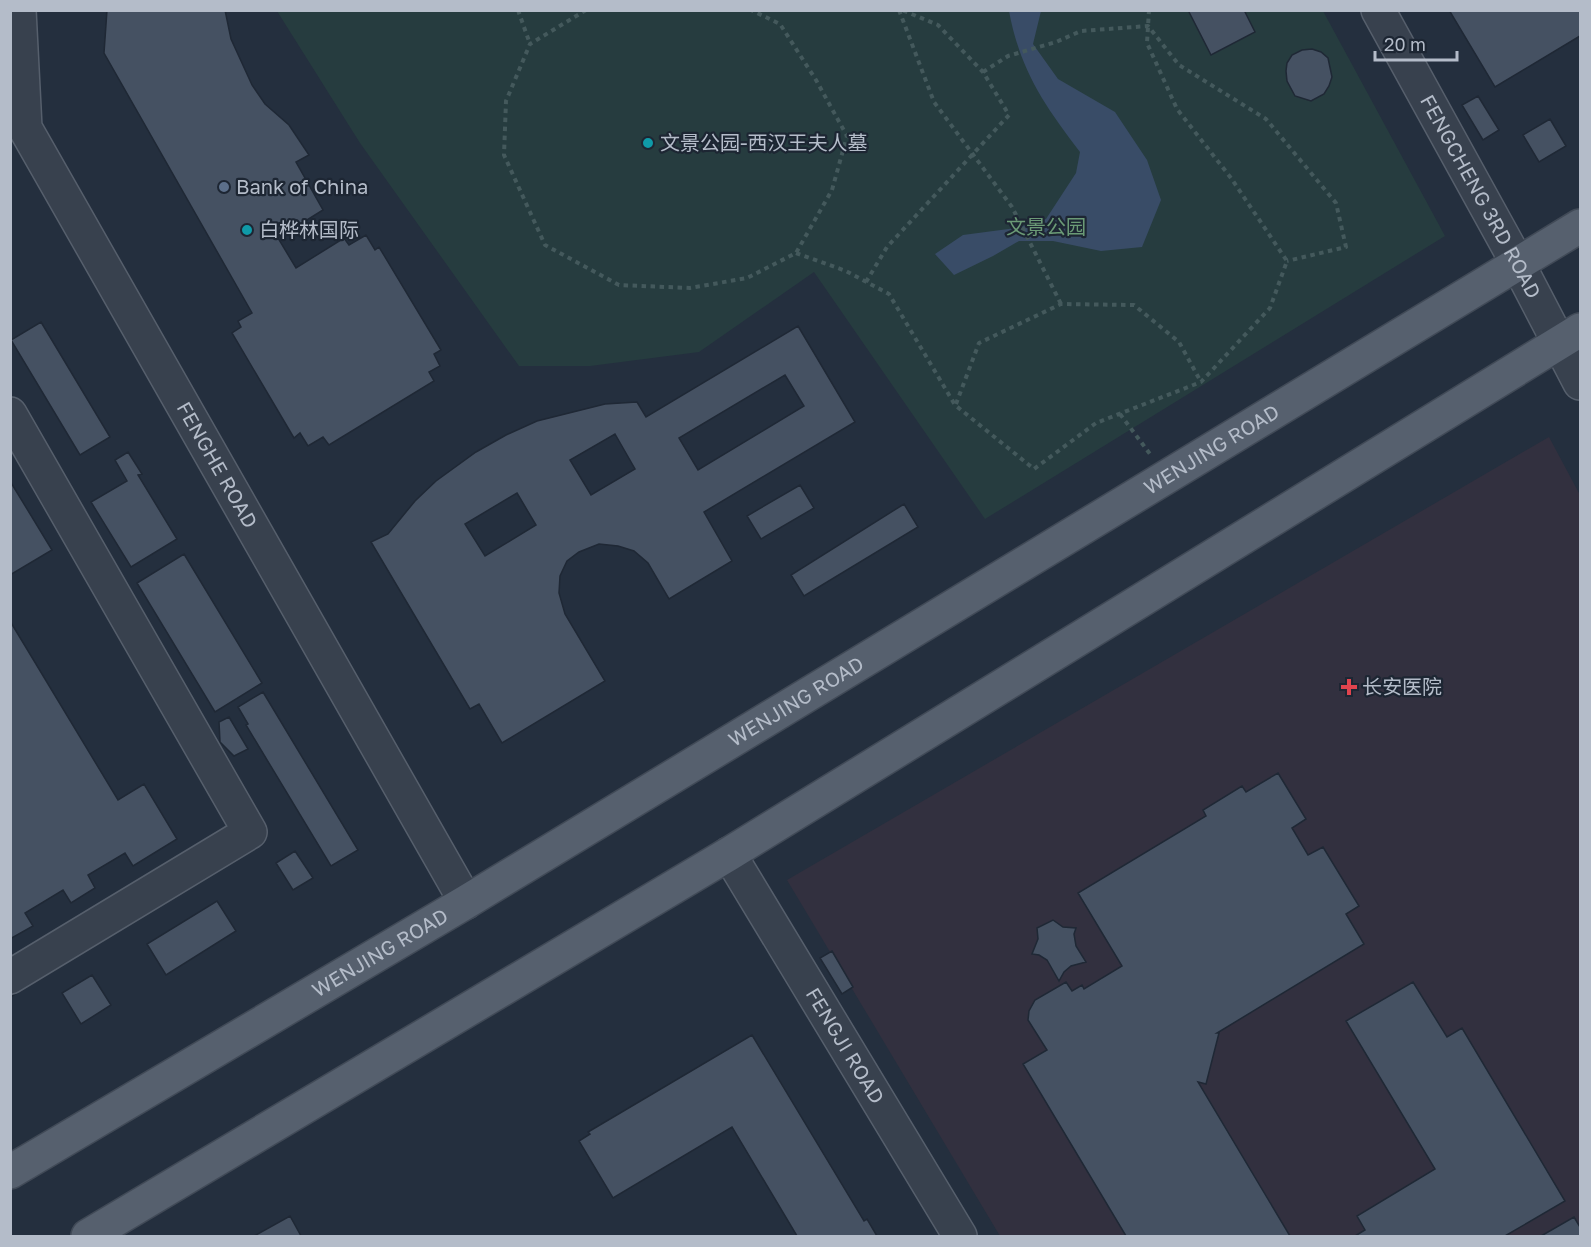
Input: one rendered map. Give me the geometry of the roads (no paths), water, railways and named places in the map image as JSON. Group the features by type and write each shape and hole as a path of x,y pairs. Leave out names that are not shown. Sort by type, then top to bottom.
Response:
{"main road":[{"name":"WENJING ROAD","path":"10,1172 466,902 1581,226"},
{"path":"88,1236 729,855 1570,337"}],"street":[{"name":"FENGHE ROAD","path":"19,10 25,128 466,902"},
{"name":"FENGCHENG 3RD ROAD","path":"1378,10 1518,264 1570,337 1581,383"},
{"path":"10,414 250,832 10,977"},
{"name":"FENGJI ROAD","path":"729,855 960,1236"}],"water":[{"path":"1009,11 1041,11 1033,44 1058,79 1115,112 1147,160 1161,200 1142,247 1101,251 1053,241 1019,241 954,275 935,254 963,235 1016,228 1046,219 1076,173 1080,152 1035,86 1020,51"}],"place":[{"name":"文景公园-西汉王夫人墓","path":"648,143"},
{"name":"Bank of China","path":"224,187"},
{"name":"白桦林国际","path":"247,230"},
{"name":"长安医院","path":"1349,687"}],"park label":[{"name":"文景公园","path":"1046,227"}]}
